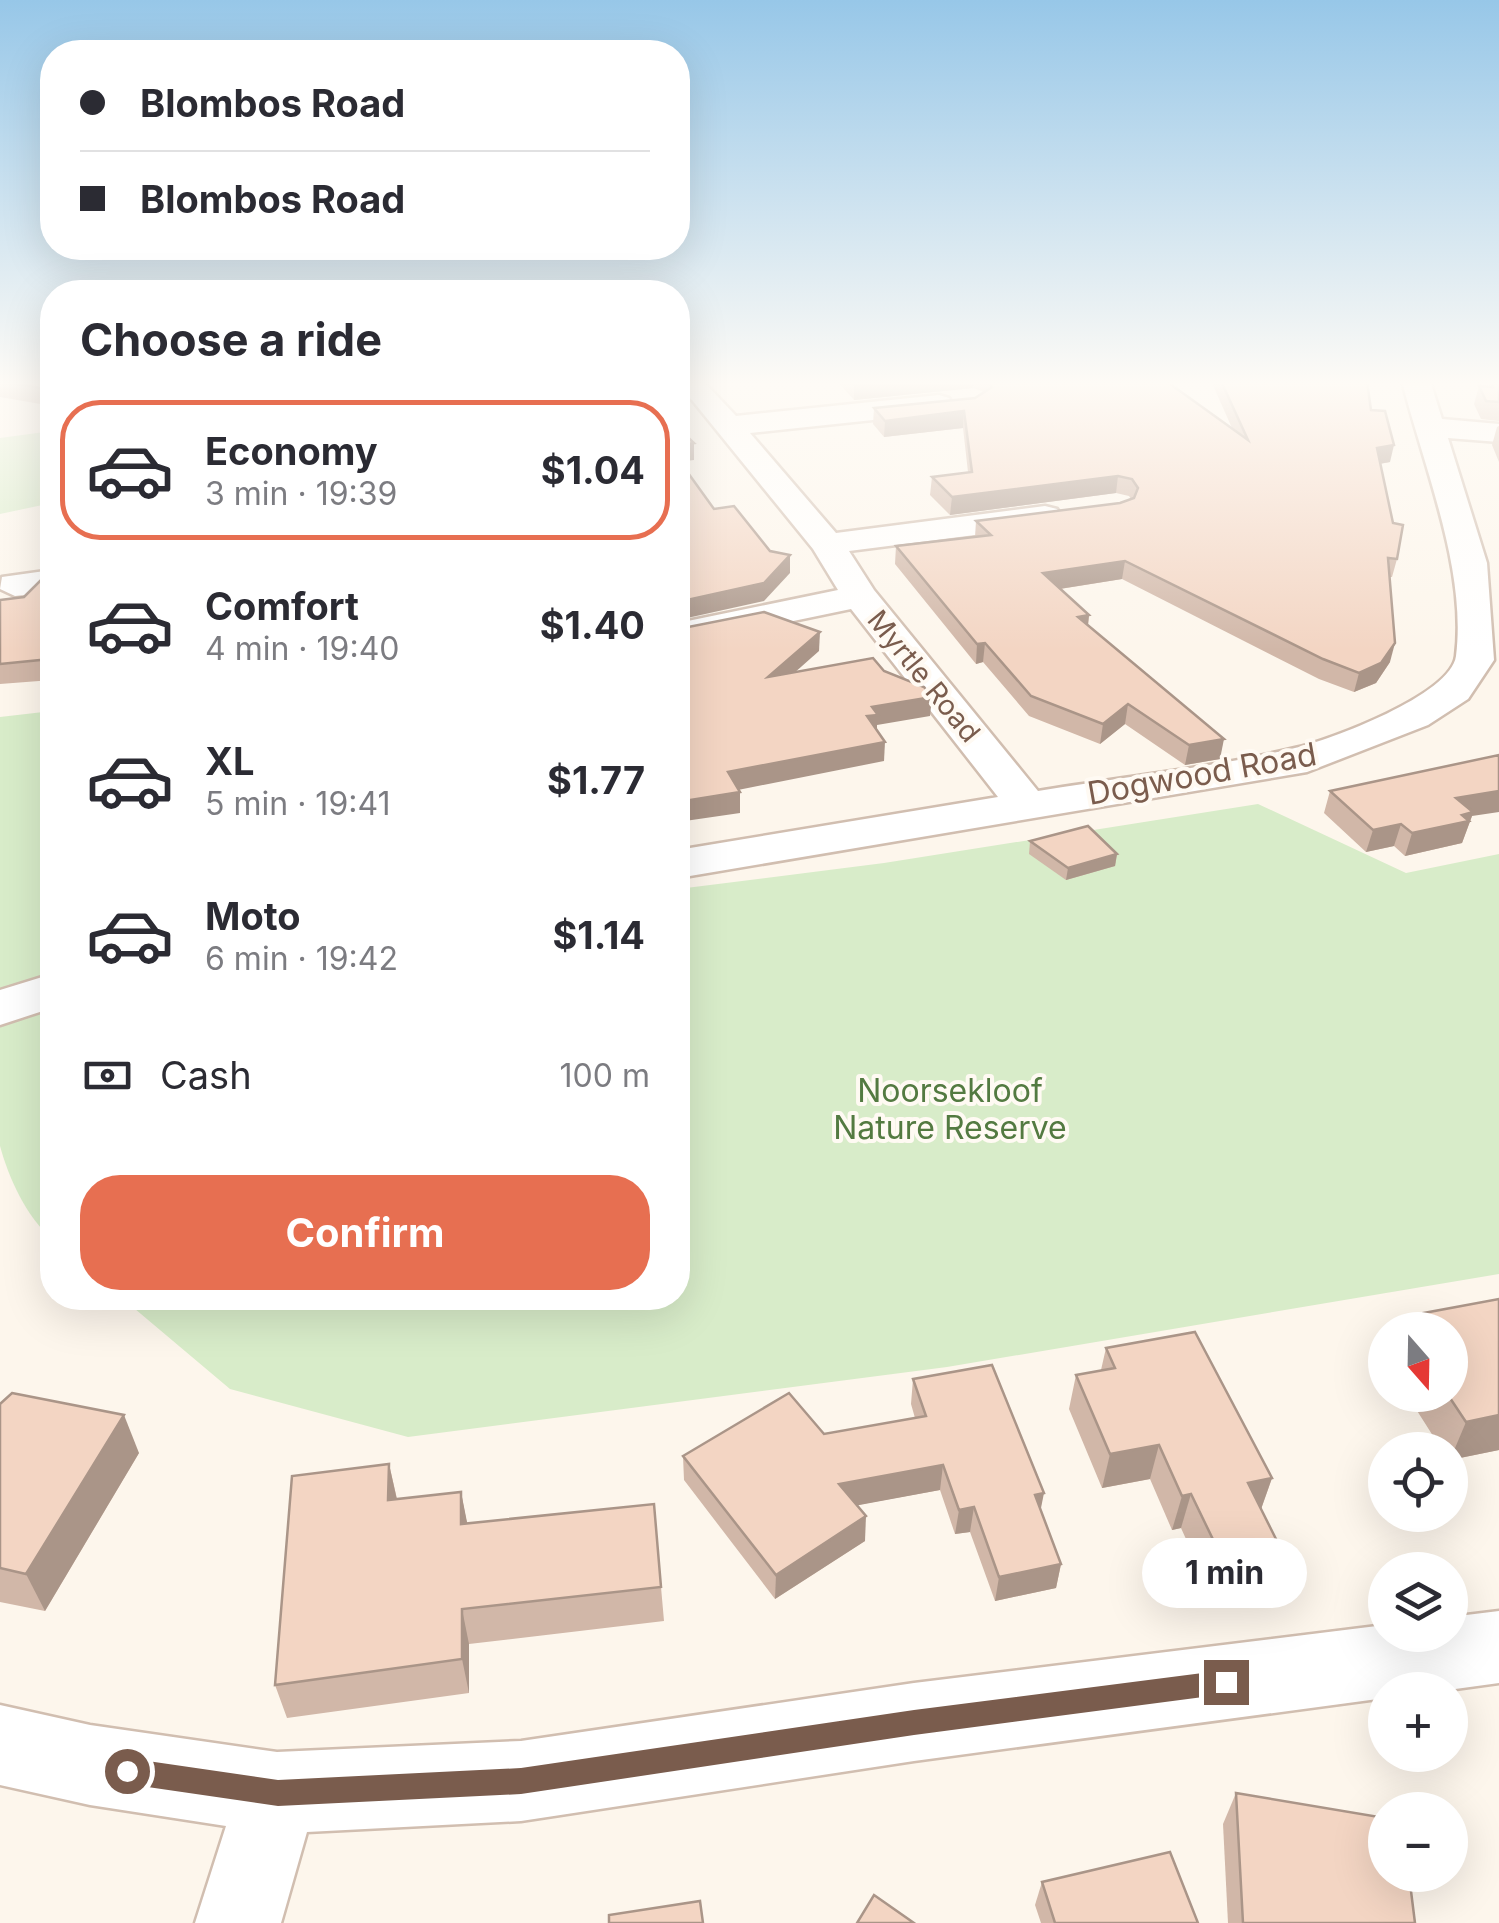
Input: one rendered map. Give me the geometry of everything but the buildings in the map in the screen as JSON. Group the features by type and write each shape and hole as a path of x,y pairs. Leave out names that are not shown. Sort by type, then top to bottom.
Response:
{"street":[{"name":"Myrtle Road","path":"765,471 826,544 860,596 1027,805"},
{"name":"Dogwood Road","path":"690,862 1306,760 1414,716 1454,690 1475,660 1484,565 1446,471"},
{"path":"826,544 1078,512"},
{"path":"15,585 40,582"},
{"path":"690,631 860,596"},
{"path":"0,1008 40,994"},
{"path":"0,1745 90,1765 278,1793 521,1781 914,1722 1499,1647"},
{"path":"238,1923 278,1793"}],"green space":[{"path":"0,471 40,471 40,506 0,514"},
{"path":"40,712 40,1226 20,1196 0,1146 0,717"},
{"name":"Noorsekloof Nature Reserve","path":"1258,804 1406,873 1499,854 1499,1274 947,1367 408,1437 230,1389 136,1310 690,1310 690,887 884,863"}],"route":[{"path":"127,1771 278,1793 521,1781 914,1722 1226,1682"}]}
